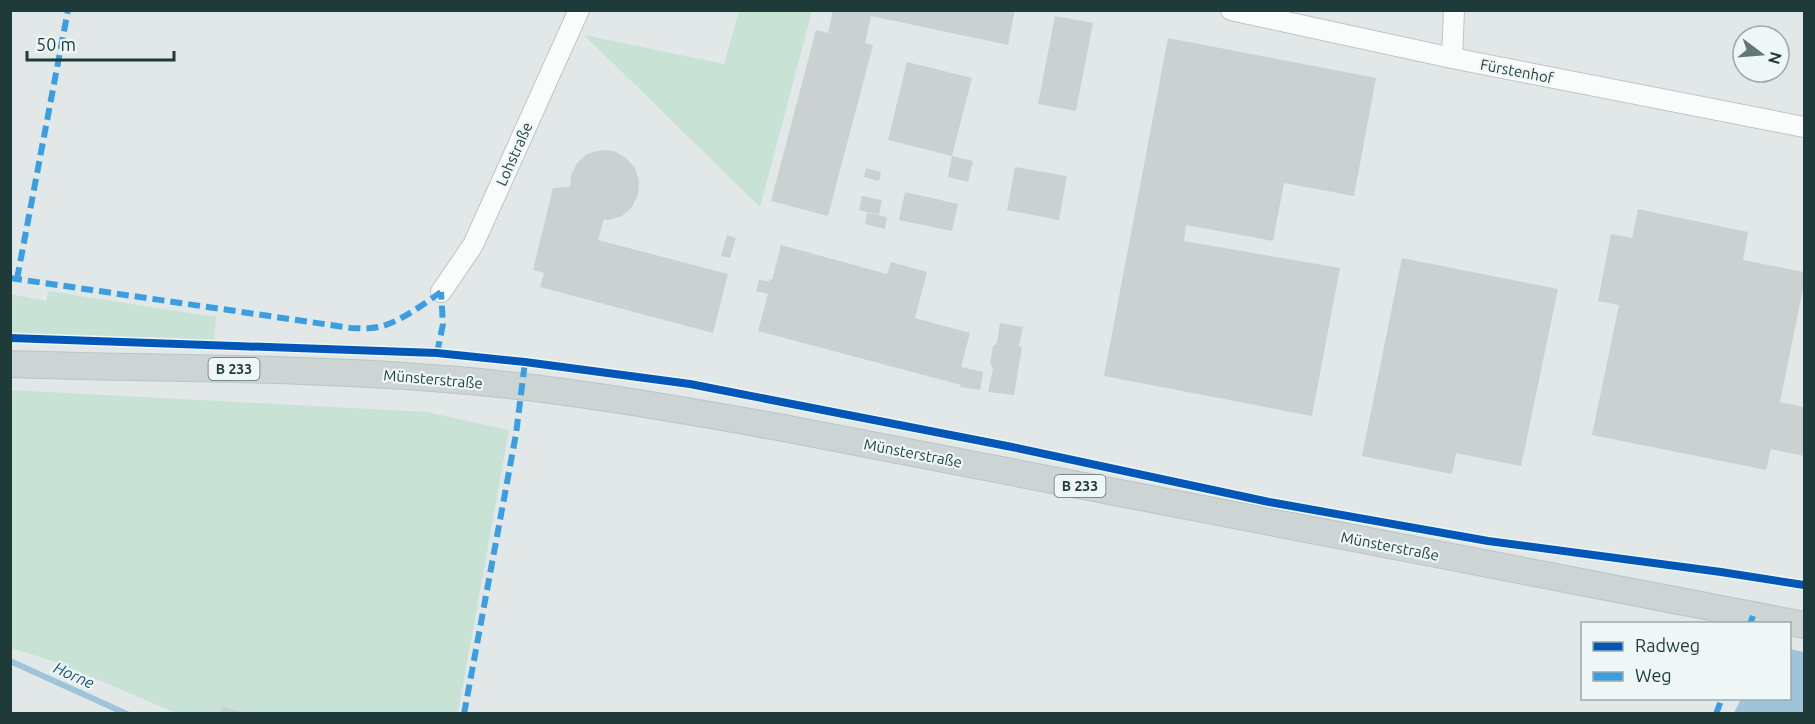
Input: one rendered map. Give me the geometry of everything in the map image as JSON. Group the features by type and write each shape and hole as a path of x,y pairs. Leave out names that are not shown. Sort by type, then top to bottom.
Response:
{"main road":[{"name":"Münsterstraße","path":"10,364 330,371 410,376 521,387 665,407 1788,622"}],"street":[{"name":"Lohstraße","path":"441,292 473,245 579,10"},
{"name":"Fürstenhof","path":"1231,10 1452,58 1804,127"},
{"path":"1452,58 1454,10"}],"green space":[{"path":"739,11 812,11 760,207 584,35 724,64"},
{"path":"48,291 216,317 214,341 11,333 11,294 46,301"},
{"path":"10,390 427,412 509,430 458,713 176,713 56,662 11,648"}],"water":[{"path":"1791,649 1804,652 1804,713 1734,713 1740,700 1791,700"}],"building":[{"path":"833,10 1015,10 1008,45 871,16 865,43 873,45 828,216 771,201 816,30 828,33"},
{"path":"1055,16 1093,23 1076,111 1038,104"},
{"path":"1168,38 1376,78 1354,196 1284,183 1273,241 1186,225 1184,241 1340,268 1312,416 1104,376"},
{"path":"907,62 972,78 952,156 888,140"},
{"path":"601,150 614,151 626,158 635,168 639,181 638,195 632,207 622,216 609,220 604,219 598,240 728,274 713,333 540,287 544,273 533,270 553,188 570,187 571,175 577,163 587,154"},
{"path":"952,156 973,161 968,182 948,177"},
{"path":"1015,167 1067,176 1059,220 1007,210"},
{"path":"866,168 881,172 879,181 864,177"},
{"path":"905,192 958,204 952,231 899,220"},
{"path":"862,196 882,200 879,215 859,210"},
{"path":"1638,209 1748,232 1743,260 1804,272 1804,284 1780,402 1804,407 1804,456 1771,449 1766,470 1592,435 1619,305 1598,301 1611,234 1632,238"},
{"path":"867,213 887,217 885,229 865,224"},
{"path":"727,235 736,238 730,258 721,256"},
{"path":"781,245 887,274 891,262 927,272 915,318 970,333 961,367 983,372 980,390 960,387 961,385 758,331 768,294 756,291 759,279 769,282 769,279 772,280"},
{"path":"1402,258 1558,289 1521,466 1456,453 1452,474 1362,456"},
{"path":"1000,323 1023,327 1014,395 988,392 993,368 990,363 993,346 997,343"},
{"path":"222,706 244,713 244,714 219,714"}],"waterway":[{"name":"Horne","path":"10,661 127,714"}],"marked path":[{"path":"17,279 68,10"},
{"path":"10,278 351,328 380,327 389,324 417,309 441,292"},
{"path":"437,353 443,324 441,292"},
{"path":"464,714 516,434 525,362"},
{"path":"1751,622 1753,616"},
{"path":"1716,714 1721,700"}],"cycle path":[{"path":"10,338 437,353 690,384 1012,447 1269,502 1488,541 1804,585"}]}
